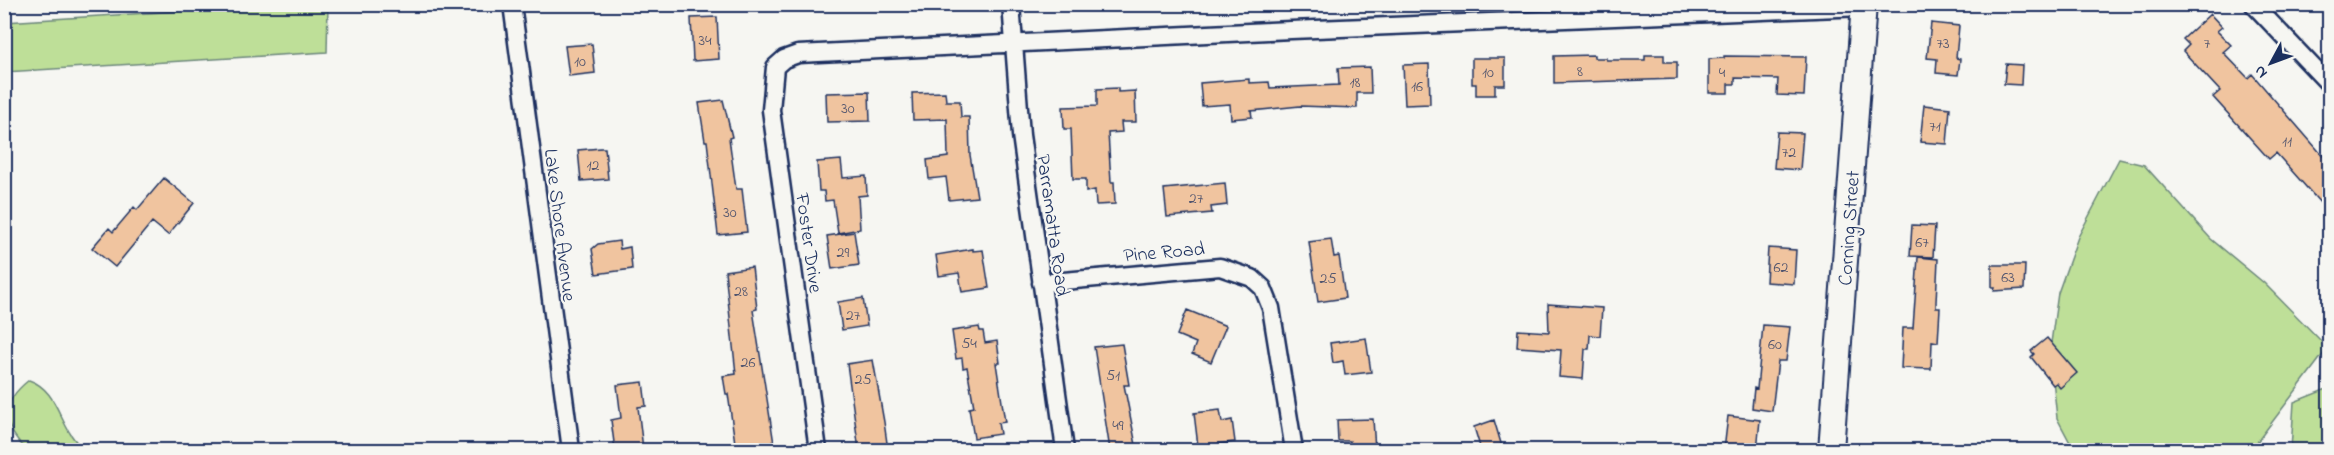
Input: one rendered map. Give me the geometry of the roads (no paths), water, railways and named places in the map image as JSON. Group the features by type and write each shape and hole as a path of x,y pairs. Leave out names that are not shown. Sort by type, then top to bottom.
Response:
{"street":[{"name":"Lake Shore Avenue","path":"512,4 571,450"},
{"name":"Parramatta Road","path":"1011,4 1021,135 1065,450"},
{"path":"2253,4 2330,85"},
{"path":"1014,45 1291,30 1864,6"},
{"name":"Corning Street","path":"1832,450 1864,6"},
{"name":"Foster Drive","path":"818,450 771,110 775,67 784,59 798,54 1014,45"},
{"name":"Pine Road","path":"1041,283 1220,267 1252,278 1263,288 1271,308 1293,450"}]}
